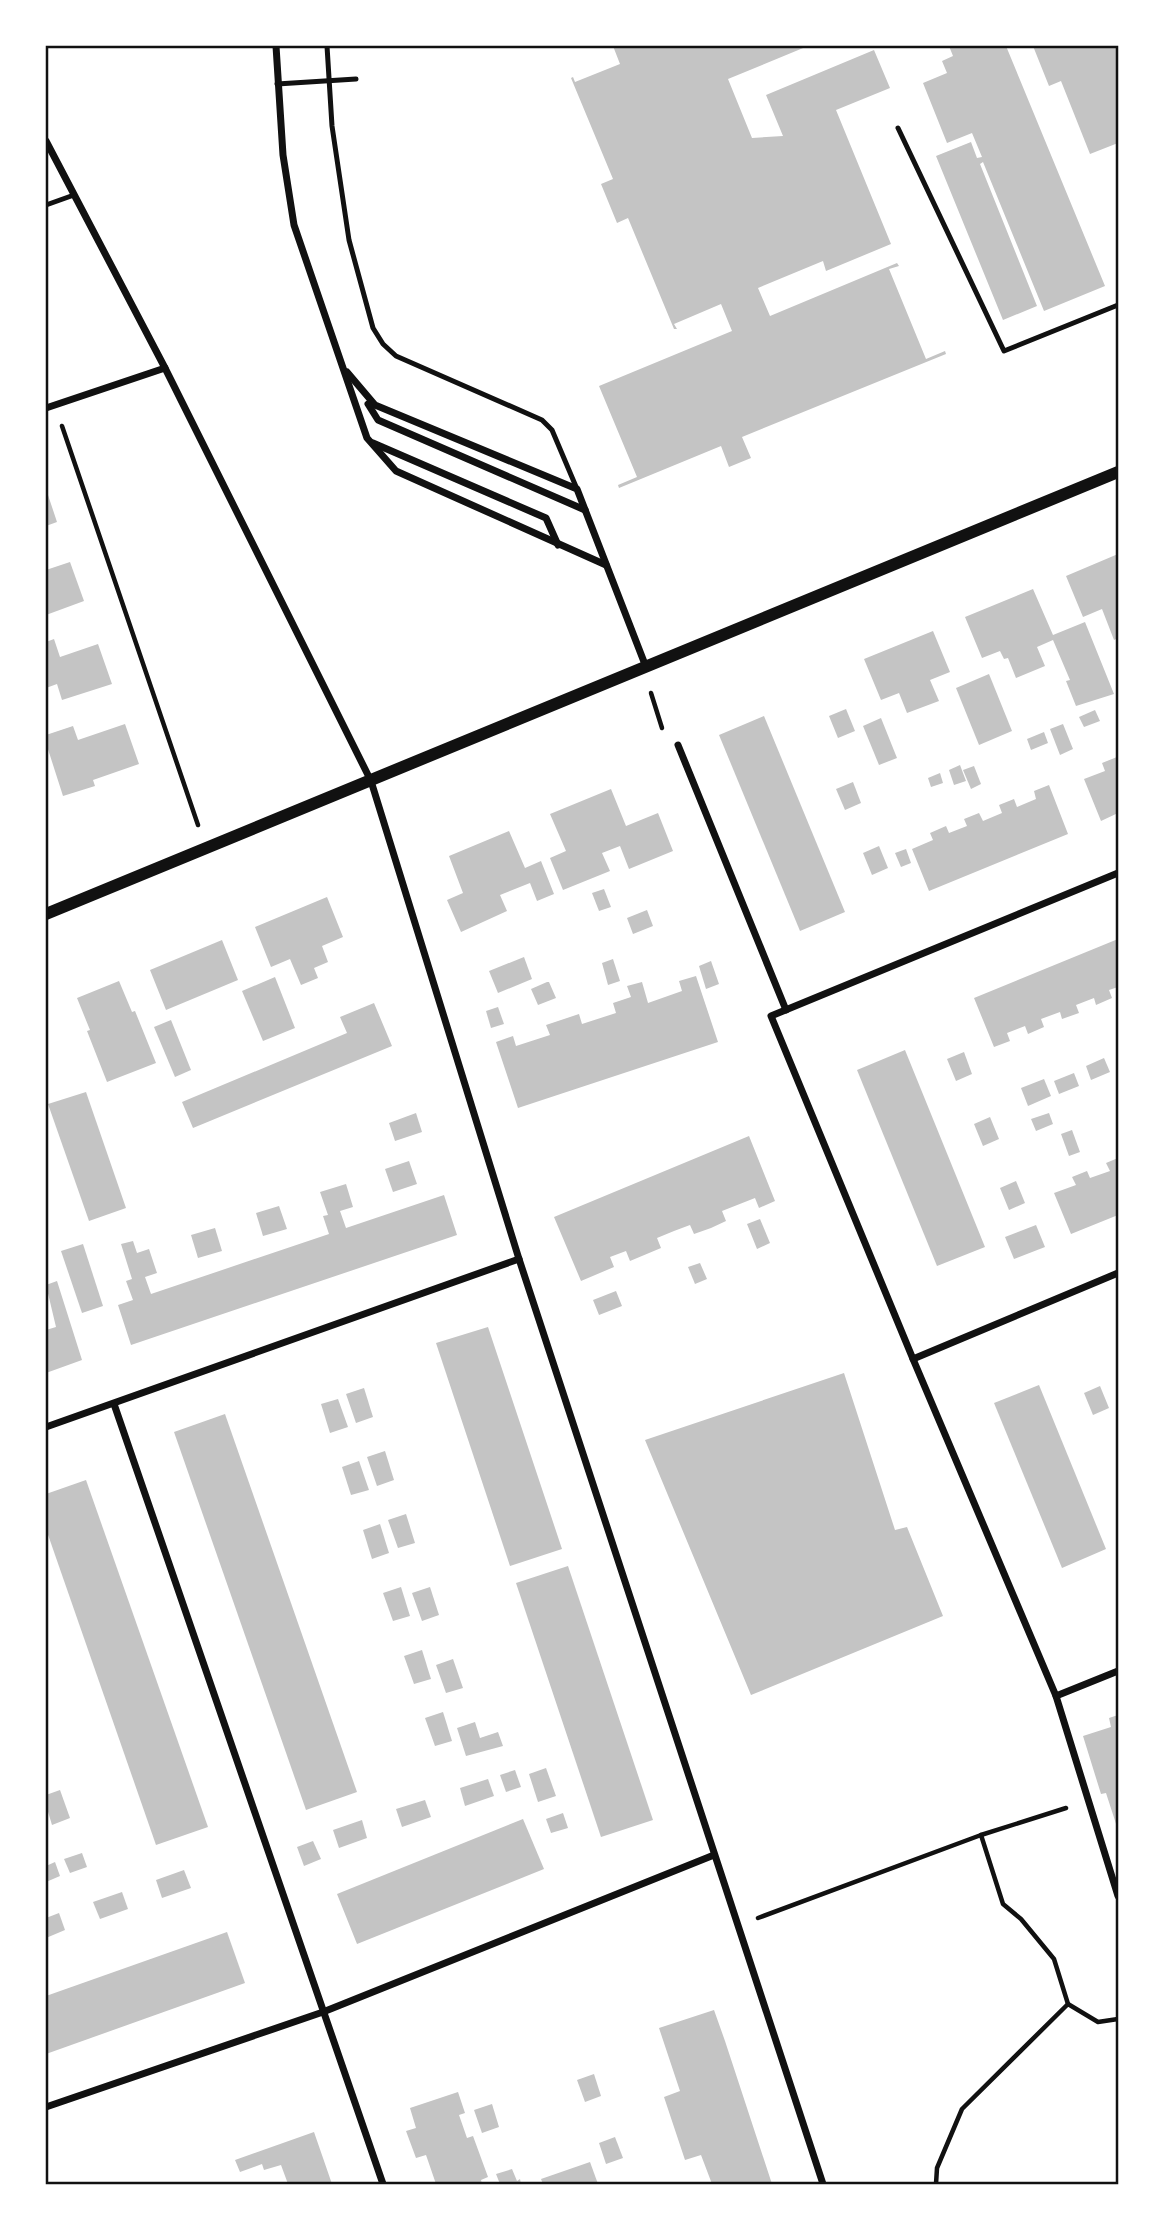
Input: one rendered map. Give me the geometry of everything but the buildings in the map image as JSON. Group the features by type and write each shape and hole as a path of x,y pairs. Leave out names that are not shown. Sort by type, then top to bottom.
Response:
{"street":[{"path":"276,46 283,155 294,225 369,442 396,471 606,565"},
{"path":"46,141 165,368 371,781 519,1258 823,2185"},
{"path":"342,367 375,405 577,489 646,668"},
{"path":"46,408 165,368"},
{"path":"355,382 378,420 585,510"},
{"path":"369,442 545,518 558,545"},
{"path":"46,914 1118,472"},
{"path":"678,745 786,1010"},
{"path":"1118,873 771,1016 912,1359 1056,1696 1118,1896"},
{"path":"46,1427 519,1258"},
{"path":"912,1359 1118,1273"},
{"path":"114,1404 383,2185"},
{"path":"1056,1696 1118,1671"},
{"path":"46,2107 323,2012 714,1854"}],"lane":[{"path":"327,46 332,126 349,240 373,328 383,344 396,356 542,420 552,429 577,489"},
{"path":"277,84 356,79"},
{"path":"898,128 1004,351 1118,305"},
{"path":"46,205 74,195"}],"path":[{"path":"55,405 206,849"},
{"path":"646,668 653,703 665,735 678,745"},
{"path":"737,1925 981,1835 1088,1800"},
{"path":"981,1835 1003,1904 1021,1919 1054,1959 1068,2004 1098,2022 1118,2019"},
{"path":"936,2185 937,2168 962,2109 1068,2004"}]}
